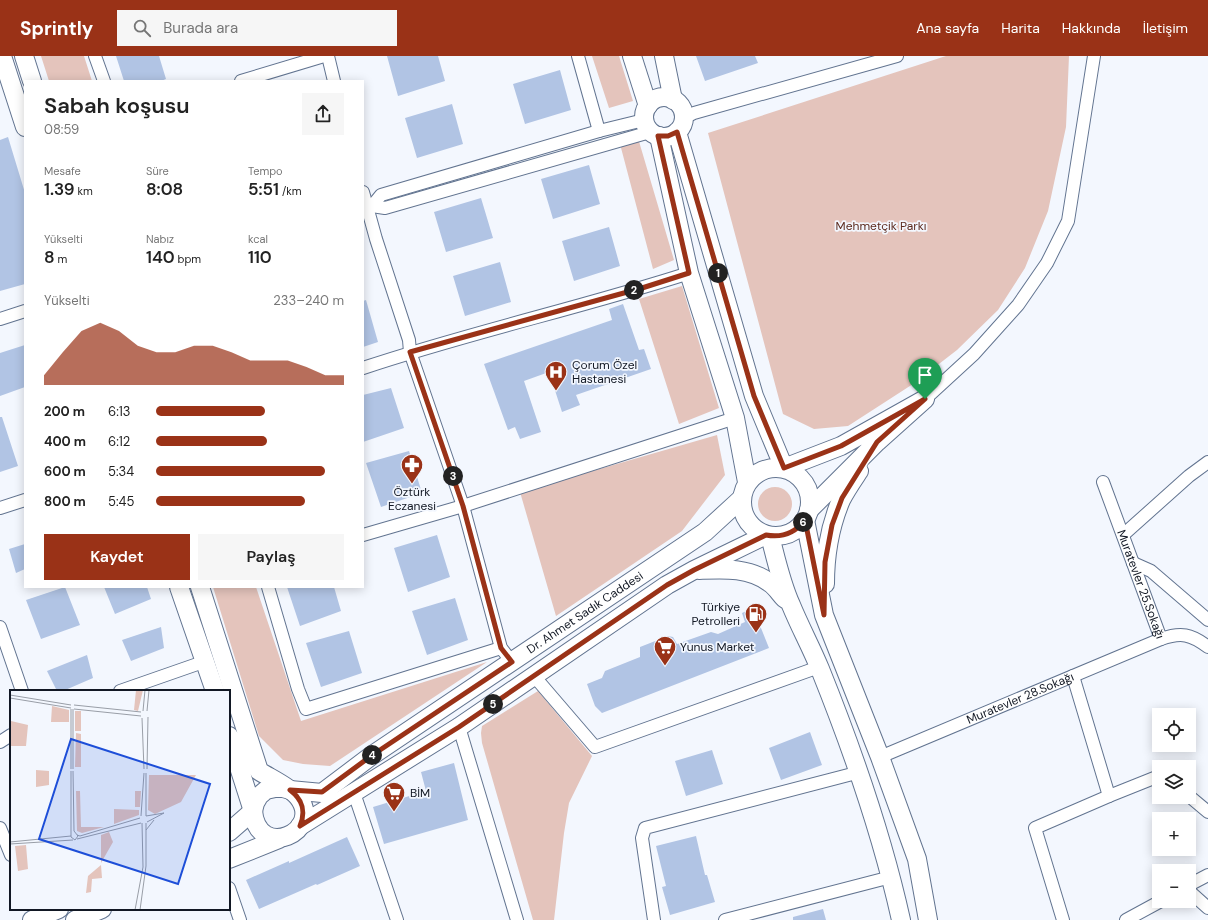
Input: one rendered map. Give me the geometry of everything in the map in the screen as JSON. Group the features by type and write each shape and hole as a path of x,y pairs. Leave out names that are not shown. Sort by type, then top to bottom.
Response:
{"street":[{"path":"2,56 24,124"},
{"path":"24,56 32,80"},
{"path":"96,56 104,80"},
{"path":"244,80 324,56"},
{"path":"328,56 334,80"},
{"path":"578,56 599,131"},
{"path":"632,56 689,273 735,418 747,482"},
{"path":"664,56 673,100"},
{"path":"368,207 381,195 599,131 650,123 668,136 694,113 872,59 897,56"},
{"path":"928,920 917,859 880,757 824,615 807,515 810,501 809,492 800,477 792,471 784,468 764,470 747,482 743,490 742,508 745,517 750,525 757,531 768,535 778,536 794,531 807,515 877,442 974,354 1018,305 1047,262 1068,222 1094,56"},
{"path":"650,123 651,102 659,98 668,98 673,100 681,107 680,125 754,396 784,468"},
{"path":"368,207 385,208 650,123"},
{"path":"364,195 409,340 410,352 463,506 501,648 512,662"},
{"path":"364,368 410,352 642,288 689,273"},
{"path":"0,319 24,311"},
{"path":"784,468 841,446 925,399"},
{"path":"364,536 463,506 735,418"},
{"path":"824,615 825,562 832,525 842,498 877,442"},
{"path":"1123,535 1189,476 1208,462"},
{"name":"Muratevler 25.Sokağı","path":"1104,482 1161,639 1173,635 1183,634 1200,641 1208,647"},
{"name":"Dr. Ahmet Sadık Caddesi","path":"230,831 253,811 259,796 266,790 283,788 290,790 322,792 371,756 705,532 742,499"},
{"path":"0,508 24,500"},
{"path":"300,826 459,727 667,585 694,570 768,535"},
{"path":"768,535 779,574 791,606 819,667 860,772 891,877 901,920"},
{"path":"1134,563 1151,571 1208,620"},
{"path":"694,570 742,570 771,583 791,606"},
{"path":"179,588 206,661 215,690"},
{"path":"200,588 259,771 297,795 302,802 304,810 304,818 300,826 288,837 230,859"},
{"path":"268,588 298,689 306,709 501,648"},
{"path":"0,627 22,690"},
{"name":"Muratevler 28.Sokağı","path":"880,757 1161,639"},
{"path":"123,690 206,661"},
{"path":"534,676 595,747 819,667"},
{"path":"1073,676 1109,796"},
{"path":"459,727 518,920"},
{"path":"0,742 10,736"},
{"path":"230,739 257,828 263,834 271,838 280,839"},
{"path":"654,920 642,838 646,828 860,772"},
{"path":"1063,920 1035,828 1152,779"},
{"path":"354,793 397,920"},
{"path":"1196,802 1208,812"},
{"path":"0,828 10,853"},
{"path":"1196,881 1208,875"},
{"path":"725,920 768,914 891,877"},
{"path":"230,891 240,920"},
{"path":"1196,897 1208,908"},
{"path":"1126,920 1152,906"},
{"path":"33,916 55,910"}],"green space":[{"path":"41,56 84,56 92,80 49,80"},
{"path":"592,56 619,56 633,101 609,108"},
{"name":"Mehmetçik Parkı","path":"946,56 1069,56 1066,127 1048,211 1025,268 998,310 957,350 913,384 848,426 814,429 783,414 708,133"},
{"path":"638,138 674,260 653,269 620,144"},
{"path":"682,286 719,408 679,424 639,299"},
{"path":"717,435 725,475 682,531 556,616 520,492"},
{"path":"772,487 778,487 782,488 789,494 792,504 791,511 785,518 778,521 772,521 768,520 761,514 758,507 758,501 759,497 765,490"},
{"path":"213,588 256,588 301,721 487,662 330,766 303,764 283,760 259,736"},
{"path":"538,691 592,756 569,803 554,920 533,920 482,743 481,733 482,726"}],"building":[{"path":"116,56 159,56 166,79 124,80"},
{"path":"387,56 438,56 445,81 398,96"},
{"path":"696,56 755,56 758,63 705,81"},
{"path":"560,70 571,110 525,124 513,84"},
{"path":"452,104 463,144 417,158 405,118"},
{"path":"8,137 24,190 24,284 0,291 0,140"},
{"path":"589,165 600,204 553,219 541,179"},
{"path":"481,198 493,238 446,252 434,212"},
{"path":"609,227 620,266 574,281 562,241"},
{"path":"500,262 511,302 465,316 453,276"},
{"path":"366,300 378,342 364,347 364,301"},
{"path":"623,304 639,350 644,349 651,369 576,395 580,405 562,412 549,372 524,381 541,432 520,439 515,427 508,430 484,364 612,320 609,309"},
{"path":"24,345 24,387 0,396 0,353"},
{"path":"391,388 404,428 364,442 364,395"},
{"path":"0,417 2,417 18,466 0,472"},
{"path":"409,451 422,493 381,507 366,463"},
{"path":"437,535 450,577 408,592 394,548"},
{"path":"24,544 24,569 16,573 9,549"},
{"path":"65,588 80,625 41,639 26,600"},
{"path":"104,588 147,588 151,599 115,614"},
{"path":"287,588 334,588 341,611 300,626"},
{"path":"455,598 468,640 427,655 412,611"},
{"path":"753,608 769,648 602,713 595,706 587,684 602,678 605,671 640,657 640,647 668,636 673,637 677,644 711,632 718,634 745,622 742,613"},
{"path":"161,627 164,648 131,661 122,640"},
{"path":"349,631 362,673 321,687 306,643"},
{"path":"87,655 93,678 65,690 56,690 47,671"},
{"path":"810,732 822,765 781,780 769,748"},
{"path":"712,750 723,784 686,796 675,761"},
{"path":"454,763 468,820 384,844 373,807 426,791 421,772"},
{"path":"696,836 705,875 707,875 715,902 670,915 662,887 666,886 656,846"},
{"path":"347,837 360,866 259,909 246,880 289,861 289,863"},
{"path":"823,909 826,920 793,920 793,917"}],"place":[{"name":"Çorum Özel Hastanesi","path":"556,392"},
{"name":"Öztürk Eczanesi","path":"412,484"},
{"name":"Türkiye Petrolleri","path":"756,634"},
{"name":"Yunus Market","path":"665,666"},
{"name":"BİM","path":"394,812"}],"route":[{"path":"677,132 754,396 784,468 841,446 925,399 877,442 842,498 832,525 825,562 824,615 805,520 794,531 786,535 766,535 694,570 667,585 459,727 300,826 304,818 302,802 297,795 290,790 322,792 371,756 512,662 501,648 463,506 410,352 642,288 689,273 658,136 664,137 673,135 677,132"}]}
